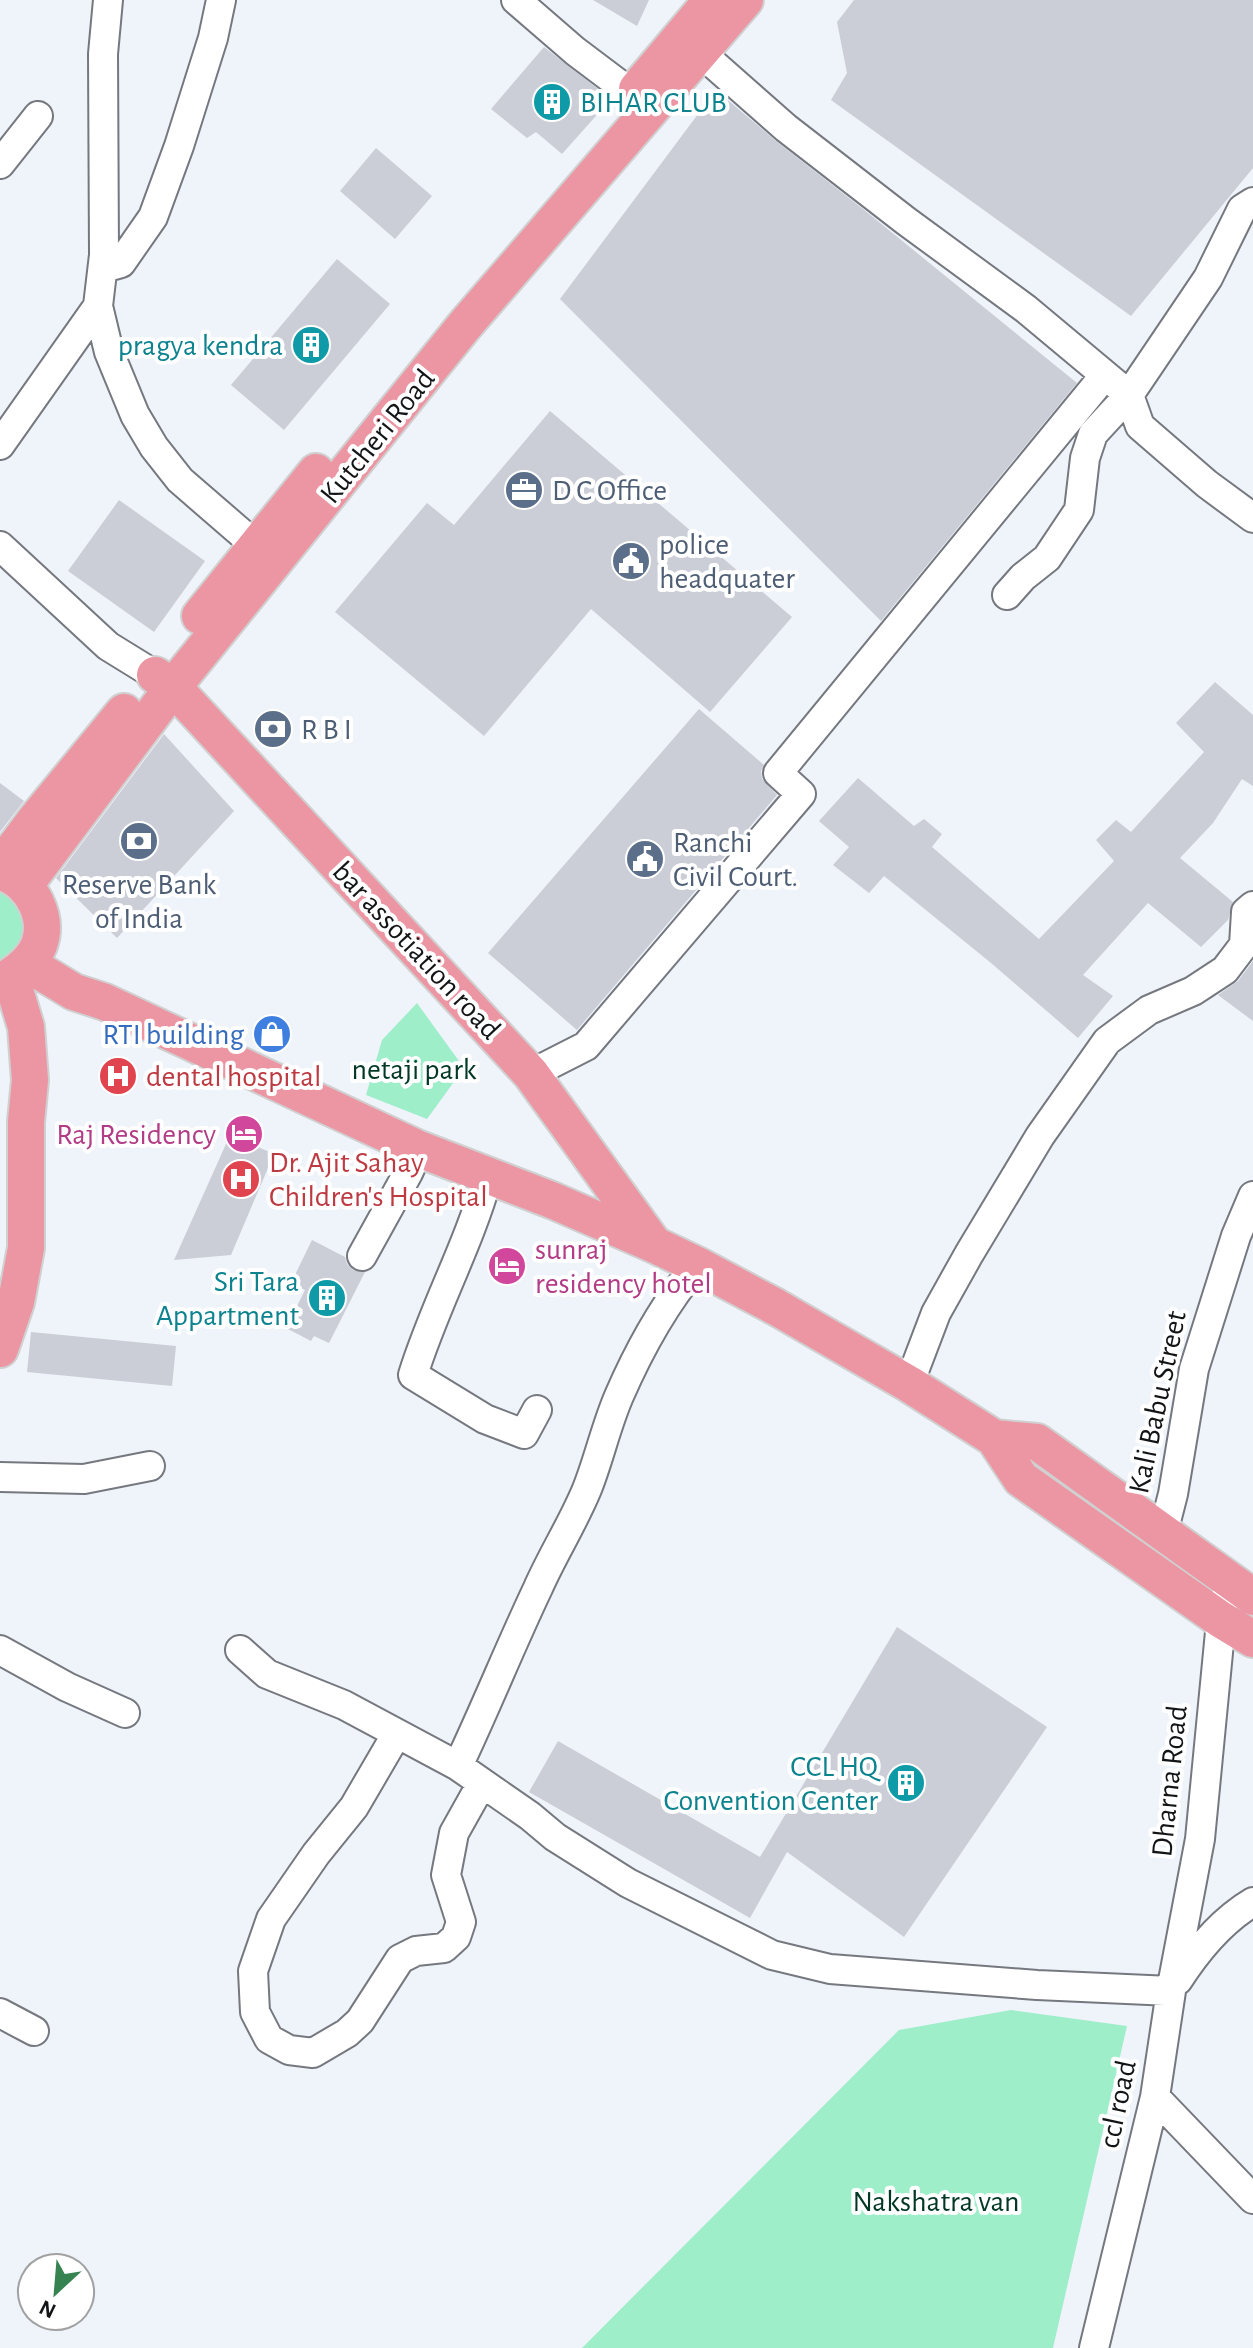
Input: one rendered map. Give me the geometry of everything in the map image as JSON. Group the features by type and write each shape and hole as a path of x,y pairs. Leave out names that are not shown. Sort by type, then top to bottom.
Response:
{"main road":[{"path":"164,681 255,545 632,94 690,46 712,0"},
{"name":"Kutcheri Road","path":"8,874 164,681 465,325 690,46 745,0"},
{"name":"bar assotiation road","path":"164,681 531,1074 655,1245"},
{"path":"8,874 37,903 42,924 39,945 13,973"},
{"path":"13,973 105,1002 419,1149 554,1201 697,1265 909,1384 994,1438 1021,1479 1253,1639"},
{"path":"0,1349 16,1302 26,1248 26,1122 30,1080 26,1027 13,973"},
{"path":"30,1080 50,1017 57,1004 74,992"},
{"path":"994,1438 1037,1442 1240,1587"}],"street":[{"path":"108,0 103,54 104,255 98,306 109,352 119,380 154,447 180,480 255,545"},
{"path":"104,255 114,265 121,263 153,217 213,38 221,0"},
{"path":"516,0 575,51 632,94"},
{"path":"690,46 786,128 1026,309 1129,395 1140,426 1207,484 1253,518"},
{"path":"0,164 38,116"},
{"path":"1007,595 1047,558 1079,510 1085,458 1093,434 1129,395 1208,278 1249,210"},
{"path":"0,445 98,306"},
{"path":"531,1074 586,1046 801,794 778,773 1105,375"},
{"path":"0,546 108,646 164,681"},
{"path":"909,1384 936,1313 956,1278 1040,1136 1107,1041 1149,1010 1193,991 1225,970 1244,945 1246,912 1253,906"},
{"path":"362,1256 419,1149"},
{"path":"488,1176 469,1236 413,1375 485,1419 524,1434 537,1410"},
{"name":"Kali Babu Street","path":"1163,1533 1173,1494 1194,1369 1244,1240 1253,1196"},
{"path":"458,1766 488,1704 514,1639 587,1490 619,1397 657,1323 681,1283 697,1265"},
{"path":"0,1477 84,1479 150,1466"},
{"name":"Dharna Road","path":"1171,1991 1200,1839 1220,1619 1240,1587"},
{"path":"0,1650 67,1687 125,1713"},
{"path":"240,1650 267,1674 344,1705 458,1766 555,1837 628,1883 772,1955 830,1969 1037,1985 1171,1991"},
{"path":"396,1735 354,1807 271,1919 253,1971 255,2012 269,2039 289,2050 313,2053 347,2033 360,2021 400,1959 416,1951 444,1948 456,1937 461,1922 446,1875 454,1833 482,1783"},
{"name":"ccl road","path":"1094,2348 1155,2097 1171,1991 1197,1951 1237,1911 1253,1902"},
{"path":"0,2013 34,2031"},
{"path":"1155,2097 1253,2199"}],"green space":[{"path":"0,891 18,910 23,927 16,952 0,963"},
{"name":"netaji park","path":"417,1003 464,1068 427,1119 366,1095 382,1040"},
{"name":"Nakshatra van","path":"1011,2010 1127,2026 1053,2348 582,2348 899,2030"}],"building":[{"path":"593,0 649,0 637,26"},
{"path":"854,0 1253,0 1253,168 1131,316 831,100 847,73 837,22"},
{"name":"BIHAR CLUB","path":"544,47 611,99 562,154 536,132 527,138 491,109"},
{"path":"716,90 1077,383 881,621 560,299"},
{"path":"376,148 432,196 395,239 340,191"},
{"name":"pragya kendra","path":"337,259 390,304 284,430 231,385"},
{"path":"550,411 792,617 710,712 591,609 484,736 335,612 427,503 454,525"},
{"path":"119,500 205,561 154,632 68,571"},
{"path":"1215,682 1253,715 1253,786 1242,779 1213,823 1180,858 1233,902 1228,920 1201,947 1148,903 1083,975 1113,996 1078,1038 884,876 869,893 833,865 849,847 819,821 858,778 914,826 924,819 942,834 932,847 1039,939 1114,861 1096,840 1116,820 1131,832 1204,752 1176,723"},
{"path":"699,709 764,765 762,779 777,795 577,1030 488,953"},
{"name":"Reserve Bank of India","path":"164,734 234,811 117,938 56,878"},
{"path":"0,783 24,801 0,832"},
{"path":"1253,961 1253,1021 1218,995 1238,981"},
{"path":"230,1135 274,1154 231,1255 174,1260"},
{"name":"Sri Tara Appartment","path":"312,1240 345,1257 353,1270 365,1272 329,1343 314,1336 311,1341 286,1328 305,1290 291,1283"},
{"path":"31,1332 176,1346 172,1386 27,1372"},
{"name":"CCL HQ Convention Center","path":"897,1627 1047,1727 904,1937 787,1852 750,1918 529,1792 558,1741 760,1857"}],"place":[{"name":"BIHAR CLUB","path":"552,102"},
{"name":"pragya kendra","path":"311,345"},
{"name":"D C Office","path":"524,490"},
{"name":"police headquater","path":"631,561"},
{"name":"R B I","path":"273,729"},
{"name":"Reserve Bank of India","path":"139,841"},
{"name":"Ranchi Civil Court.","path":"645,859"},
{"name":"RTI building","path":"272,1034"},
{"name":"dental hospital","path":"118,1076"},
{"name":"Raj Residency","path":"244,1134"},
{"name":"Dr. Ajit Sahay Children's Hospital","path":"241,1179"},
{"name":"sunraj residency hotel","path":"507,1266"},
{"name":"Sri Tara Appartment","path":"327,1298"},
{"name":"CCL HQ Convention Center","path":"906,1783"}]}
